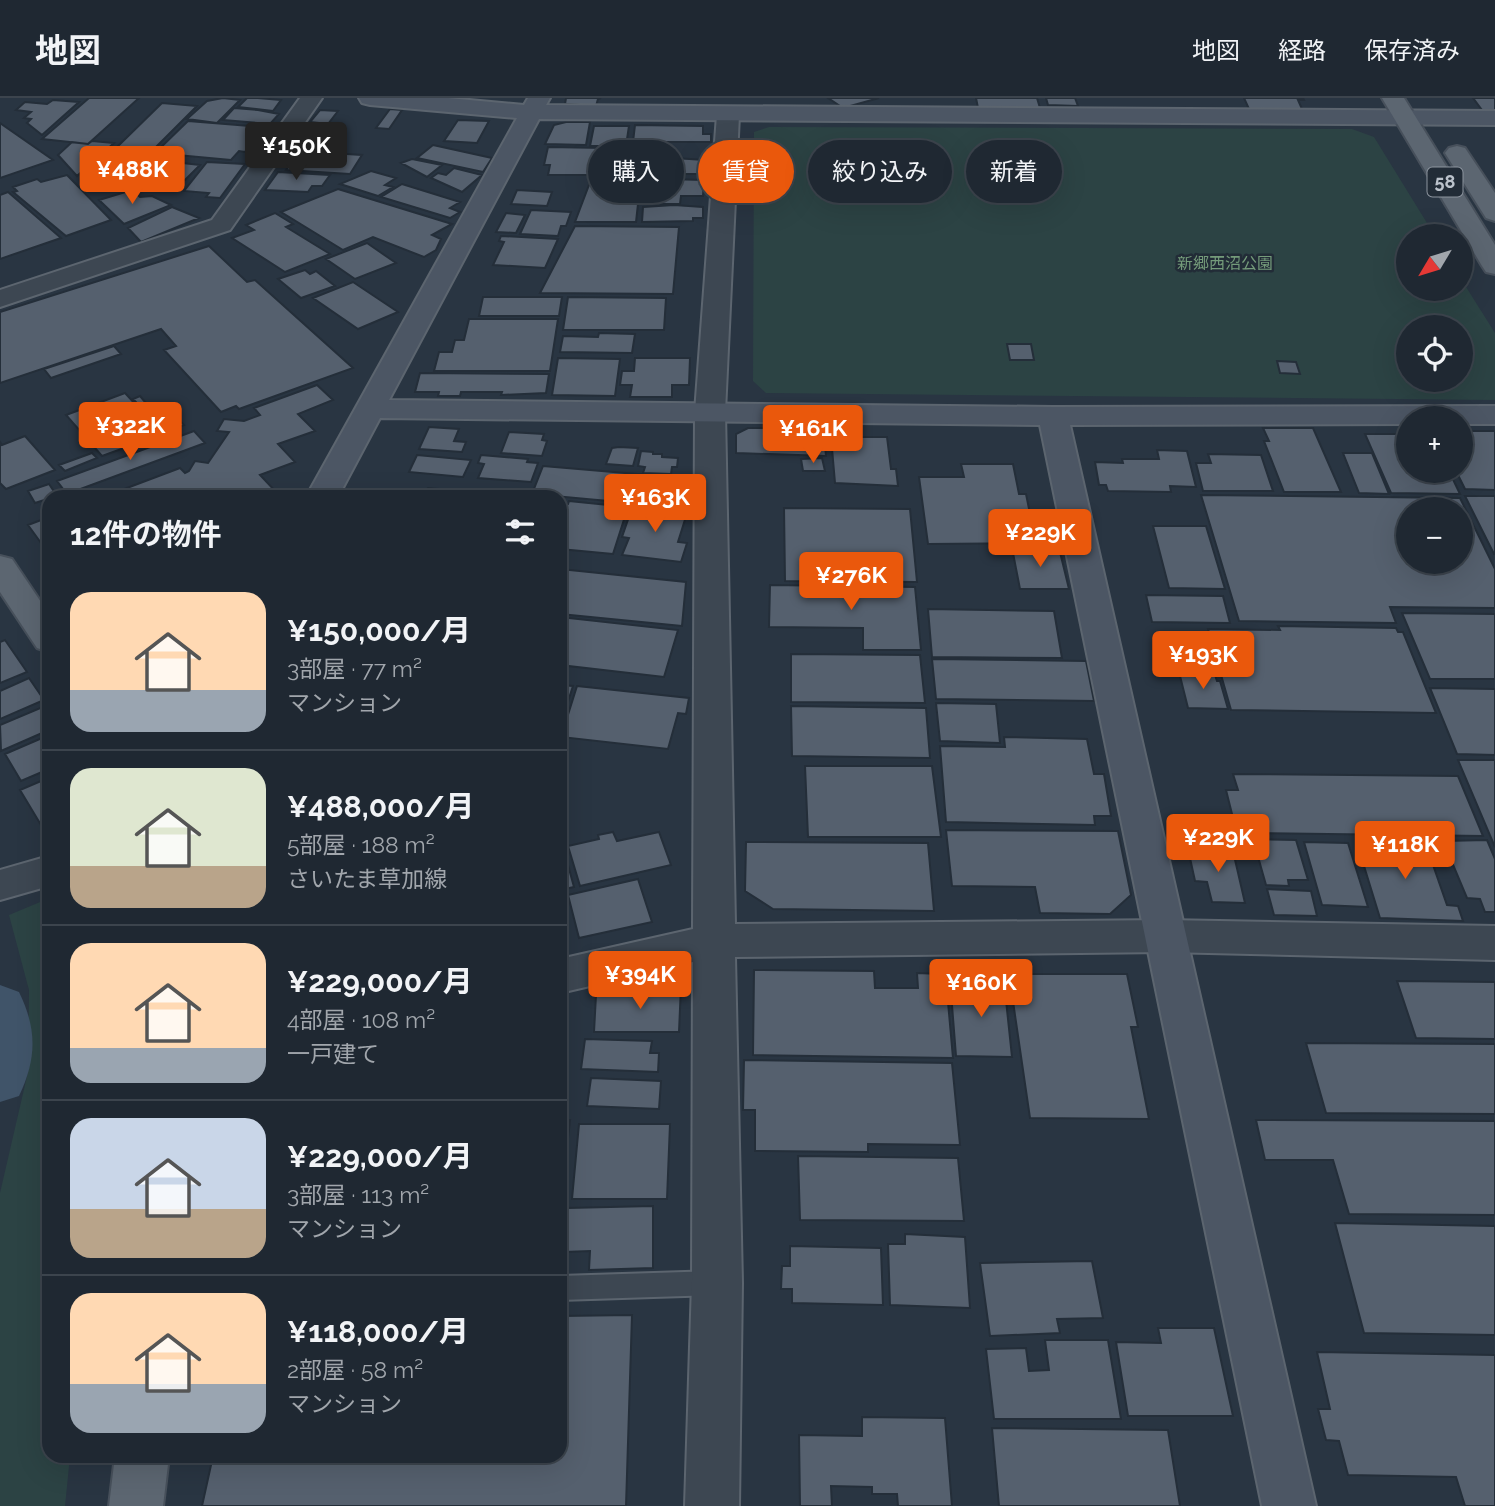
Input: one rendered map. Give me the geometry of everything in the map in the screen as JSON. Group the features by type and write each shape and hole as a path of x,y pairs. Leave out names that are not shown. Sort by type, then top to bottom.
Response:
{"main road":[{"name":"58","path":"1400,108 1495,266"},
{"name":"58","path":"1428,108 1495,213"},
{"path":"0,566 42,629"},
{"path":"136,1506 141,1463"}],"street":[{"path":"0,299 221,225 312,98"},
{"path":"370,98 728,115 1428,108 1495,118"},
{"path":"326,490 535,105"},
{"path":"712,1506 717,1283 710,412 728,115"},
{"path":"371,409 1053,416 1495,415"},
{"path":"1053,416 1289,1506"},
{"path":"0,886 42,873"},
{"path":"567,974 715,941 1166,936 1495,943"}],"lane":[{"path":"567,1288 717,1283"}],"green space":[{"name":"新郷西沼公園","path":"769,127 1352,129 1374,137 1428,224 1396,224 1396,301 1474,300 1495,333 1495,400 766,393 753,381 754,203 794,203 794,140 754,140 754,132"},
{"path":"42,901 42,1463 69,1463 65,1506 0,1506 0,1193 28,1072 29,990 9,915"}],"building":[{"path":"89,98 139,98 88,144 42,139"},
{"path":"223,98 240,100 217,123 187,119 207,101"},
{"path":"247,98 281,100 273,111 238,107"},
{"path":"566,98 601,98 596,106 565,104"},
{"path":"828,98 879,98 843,108"},
{"path":"976,98 1037,98 1040,108 978,108"},
{"path":"1046,98 1075,98 1078,106 1048,105"},
{"path":"1244,98 1304,100 1298,100 1302,109 1249,109"},
{"path":"1473,98 1495,98 1495,110 1482,110"},
{"path":"53,100 79,102 42,135 27,123 31,119 24,118 31,112 16,110 25,102 47,104"},
{"path":"162,103 197,106 151,152 115,149"},
{"path":"234,108 279,114 270,124 223,120"},
{"path":"390,109 402,110 389,129 376,128"},
{"path":"320,110 338,111 328,124 310,122"},
{"path":"458,120 489,121 477,143 444,141"},
{"path":"188,121 267,129 256,145 251,145 245,152 239,151 231,160 155,153"},
{"path":"590,122 586,145 545,144 554,125"},
{"path":"0,123 53,160 0,178"},
{"path":"635,125 703,126 703,134 711,134 711,140 698,142 633,140"},
{"path":"594,126 629,126 627,140 591,140"},
{"path":"92,141 114,143 77,176 58,155 72,142 88,144"},
{"path":"433,145 492,158 483,172 417,158"},
{"path":"548,147 588,148 588,175 548,175 550,165 544,165"},
{"path":"300,151 362,155 350,174 286,170"},
{"path":"412,159 442,165 427,177 401,163"},
{"path":"684,159 698,160 698,174 684,174"},
{"path":"174,162 200,165 185,180 158,177"},
{"path":"207,162 245,164 220,198 206,197 209,193 184,191"},
{"path":"454,168 482,175 462,192 431,178 438,173 446,175"},
{"path":"371,171 396,178 385,185 393,187 378,196 340,184"},
{"path":"278,172 330,175 322,186 312,186 308,192 265,190"},
{"path":"67,175 111,220 66,236 13,192 17,191 13,187 37,179 41,182"},
{"path":"684,179 698,180 698,196 684,196"},
{"path":"402,184 460,202 450,208 460,212 450,218 381,197"},
{"path":"588,188 588,203 680,203 638,204 636,222 575,222"},
{"path":"338,189 452,224 432,235 441,239 436,250 424,257 373,237 343,250 281,212"},
{"path":"132,190 140,197 152,196 171,205 124,224 99,200"},
{"path":"517,190 552,192 547,206 511,204"},
{"path":"8,192 61,238 0,259 0,195"},
{"path":"172,207 199,218 141,242 128,228"},
{"path":"643,207 703,207 703,218 693,218 693,221 642,222"},
{"path":"531,210 571,212 566,226 561,226 558,236 520,234"},
{"path":"275,213 293,224 286,227 330,254 285,272 232,238 254,230 246,225"},
{"path":"506,213 525,215 516,233 496,232"},
{"path":"575,226 679,227 673,294 540,293"},
{"path":"501,236 558,239 545,268 493,265 504,242 499,241"},
{"path":"367,243 396,263 355,279 326,259"},
{"path":"209,246 247,282 255,280 353,368 239,409 236,406 221,412 164,350 176,346 161,329 0,383 0,312"},
{"path":"305,270 310,274 316,271 335,286 301,298 278,279"},
{"path":"353,282 398,312 358,329 313,298"},
{"path":"483,297 562,297 559,316 479,316"},
{"path":"568,297 666,298 664,330 563,330"},
{"path":"469,319 558,319 550,371 434,371 439,352 452,352 455,340 464,340"},
{"path":"599,333 635,334 632,353 560,352 563,336 598,337"},
{"path":"1007,344 1031,344 1034,360 1010,360"},
{"path":"114,346 121,354 51,378 44,369"},
{"path":"558,358 620,359 615,396 552,395"},
{"path":"635,358 690,358 689,385 672,385 672,397 630,397 632,385 620,385 622,371 634,371"},
{"path":"1277,361 1296,362 1300,374 1280,373"},
{"path":"420,373 549,374 546,393 501,395 502,392 461,392 460,396 438,396 439,392 415,392"},
{"path":"317,385 333,400 298,414 315,431 278,444 295,462 260,475 274,490 122,490 180,468 185,473 195,461 208,463 229,432 217,431 224,419 244,421 260,415 254,408"},
{"path":"125,393 163,434 102,456 66,415"},
{"path":"140,396 151,409 165,404 184,425 164,432 133,399"},
{"path":"429,427 459,429 454,441 466,442 462,452 419,449"},
{"path":"748,428 774,428 774,436 824,436 826,456 736,453 736,434"},
{"path":"1263,428 1313,428 1341,492 1284,492 1264,441 1269,441"},
{"path":"194,431 205,443 78,490 64,490 57,481"},
{"path":"1473,431 1495,431 1495,490 1465,489 1462,483 1473,483"},
{"path":"509,432 544,434 542,440 547,441 542,456 501,453"},
{"path":"1365,434 1396,434 1396,483 1455,483 1460,494 1391,493"},
{"path":"25,436 55,470 6,489 0,483 0,442 2,445"},
{"path":"831,437 887,437 891,469 896,469 898,486 835,483"},
{"path":"612,448 638,448 633,466 606,464"},
{"path":"1157,450 1187,451 1196,487 1170,486 1171,492 1108,491 1106,485 1099,485 1095,462 1123,463 1122,459 1159,459"},
{"path":"641,451 678,458 677,467 672,467 671,474 643,473 645,467 638,466"},
{"path":"92,453 97,458 65,471 59,465"},
{"path":"1343,453 1372,453 1389,494 1359,493"},
{"path":"1208,454 1261,455 1273,491 1203,491 1196,463 1211,463"},
{"path":"417,455 471,460 463,477 409,472"},
{"path":"481,455 528,459 527,462 538,463 531,482 478,478 484,464 478,463"},
{"path":"822,458 825,471 803,471 801,459"},
{"path":"961,464 1013,464 1019,494 1026,494 1036,543 928,544 919,477 964,477"},
{"path":"543,466 672,477 663,506 567,497 567,490 534,490"},
{"path":"49,484 53,490 42,490 42,501 35,503 28,491"},
{"path":"1201,495 1396,497 1396,574 1473,574 1473,524 1495,569 1495,608 1390,607 1396,623 1239,621"},
{"path":"1495,496 1495,554 1473,512 1473,497 1466,497"},
{"path":"569,501 628,507 613,554 567,550"},
{"path":"632,508 688,510 678,542 687,543 681,562 622,555 629,538 622,537"},
{"path":"784,508 910,509 917,582 785,581"},
{"path":"42,520 42,544 28,525"},
{"path":"1153,526 1206,526 1225,589 1169,588"},
{"path":"1012,548 1059,548 1069,589 1020,589"},
{"path":"567,570 686,582 682,626 567,615"},
{"path":"770,585 915,587 921,650 863,650 863,628 769,627"},
{"path":"1146,595 1223,596 1230,623 1152,622"},
{"path":"928,609 1054,611 1062,658 932,657"},
{"path":"1402,613 1495,614 1495,679 1430,679"},
{"path":"567,618 678,630 664,677 567,666"},
{"path":"1278,626 1396,628 1398,632 1403,632 1436,713 1231,710 1208,629 1280,630"},
{"path":"1168,633 1208,634 1217,669 1176,668"},
{"path":"5,640 27,672 0,683 0,642"},
{"path":"791,654 920,655 925,703 791,702"},
{"path":"932,659 1086,661 1094,701 936,699"},
{"path":"1179,672 1214,672 1217,681 1220,681 1228,709 1188,708"},
{"path":"29,678 42,701 0,719 0,691"},
{"path":"567,686 573,686 567,704"},
{"path":"577,686 689,698 686,714 678,713 668,749 567,738 567,718"},
{"path":"1430,688 1495,689 1495,755 1457,754"},
{"path":"936,703 996,704 1000,743 940,741"},
{"path":"791,706 926,708 930,758 792,756"},
{"path":"42,707 42,733 1,751 0,725"},
{"path":"1004,737 1087,739 1094,774 1104,774 1111,816 1094,816 1095,825 946,822 940,746 1005,747"},
{"path":"42,738 42,772 21,781 5,754"},
{"path":"1458,760 1495,760 1495,847"},
{"path":"805,766 932,766 941,837 808,837"},
{"path":"1233,774 1458,776 1483,836 1252,833 1247,818 1233,818 1226,790 1238,790"},
{"path":"42,781 42,824 41,825 20,790"},
{"path":"946,830 1118,831 1131,895 1110,914 1040,913 1035,887 952,886"},
{"path":"613,832 617,841 659,832 671,865 580,886 568,846 599,839 598,835"},
{"path":"1253,839 1296,840 1308,880 1288,880 1289,886 1266,885"},
{"path":"1356,840 1425,842 1447,905 1458,906 1463,921 1380,918"},
{"path":"1487,840 1495,859 1495,912 1485,912 1480,899 1467,898 1443,841"},
{"path":"746,842 928,843 934,911 773,909 745,891"},
{"path":"1304,842 1348,843 1368,907 1322,905"},
{"path":"1188,849 1233,851 1245,903 1212,902 1207,882 1195,881"},
{"path":"567,862 574,887 567,888"},
{"path":"638,879 652,922 579,938 568,895"},
{"path":"1267,889 1311,891 1317,916 1274,915"},
{"path":"754,970 874,971 875,988 918,988 917,973 941,974 944,1001 948,1002 953,1058 753,1055"},
{"path":"1009,974 1127,974 1138,1027 1131,1027 1149,1119 1030,1118"},
{"path":"950,980 1004,981 1012,1057 956,1056"},
{"path":"1397,981 1495,982 1495,1039 1416,1038"},
{"path":"641,986 681,986 679,1032 594,1032 596,995 640,995"},
{"path":"585,1039 652,1041 650,1053 659,1053 658,1072 581,1069"},
{"path":"1306,1043 1495,1044 1495,1114 1326,1113"},
{"path":"744,1060 952,1063 960,1145 868,1144 868,1152 755,1151 755,1110 743,1110"},
{"path":"591,1078 661,1081 659,1109 587,1106"},
{"path":"567,1120 570,1120 567,1147"},
{"path":"1256,1120 1495,1121 1495,1215 1349,1214 1333,1160 1265,1160"},
{"path":"579,1124 670,1124 667,1199 572,1199"},
{"path":"798,1156 958,1158 964,1221 800,1220"},
{"path":"653,1206 653,1268 589,1270 590,1251 567,1252 567,1208"},
{"path":"1335,1223 1495,1226 1495,1335 1364,1333"},
{"path":"905,1234 965,1237 970,1308 890,1305 888,1244 905,1244"},
{"path":"790,1246 881,1248 883,1305 792,1303 792,1289 781,1289 782,1266 790,1266"},
{"path":"1092,1261 1103,1318 1057,1319 1060,1333 990,1336 980,1263"},
{"path":"632,1315 626,1506 202,1506 211,1463 567,1463 567,1316"},
{"path":"1158,1328 1214,1328 1233,1416 1128,1416 1116,1342 1161,1343"},
{"path":"1045,1340 1108,1340 1121,1419 994,1419 986,1349 1026,1348 1029,1371 1049,1370"},
{"path":"1317,1352 1495,1355 1495,1506 1465,1506 1456,1477 1348,1475 1339,1441 1326,1440 1318,1409 1330,1409"},
{"path":"862,1417 945,1418 952,1506 898,1506 897,1494 872,1494 872,1487 831,1486 832,1506 800,1506 799,1435 862,1436"},
{"path":"992,1428 1168,1430 1180,1506 999,1506"}],"waterway":[{"path":"0,1007 8,1049 0,1079"}]}
